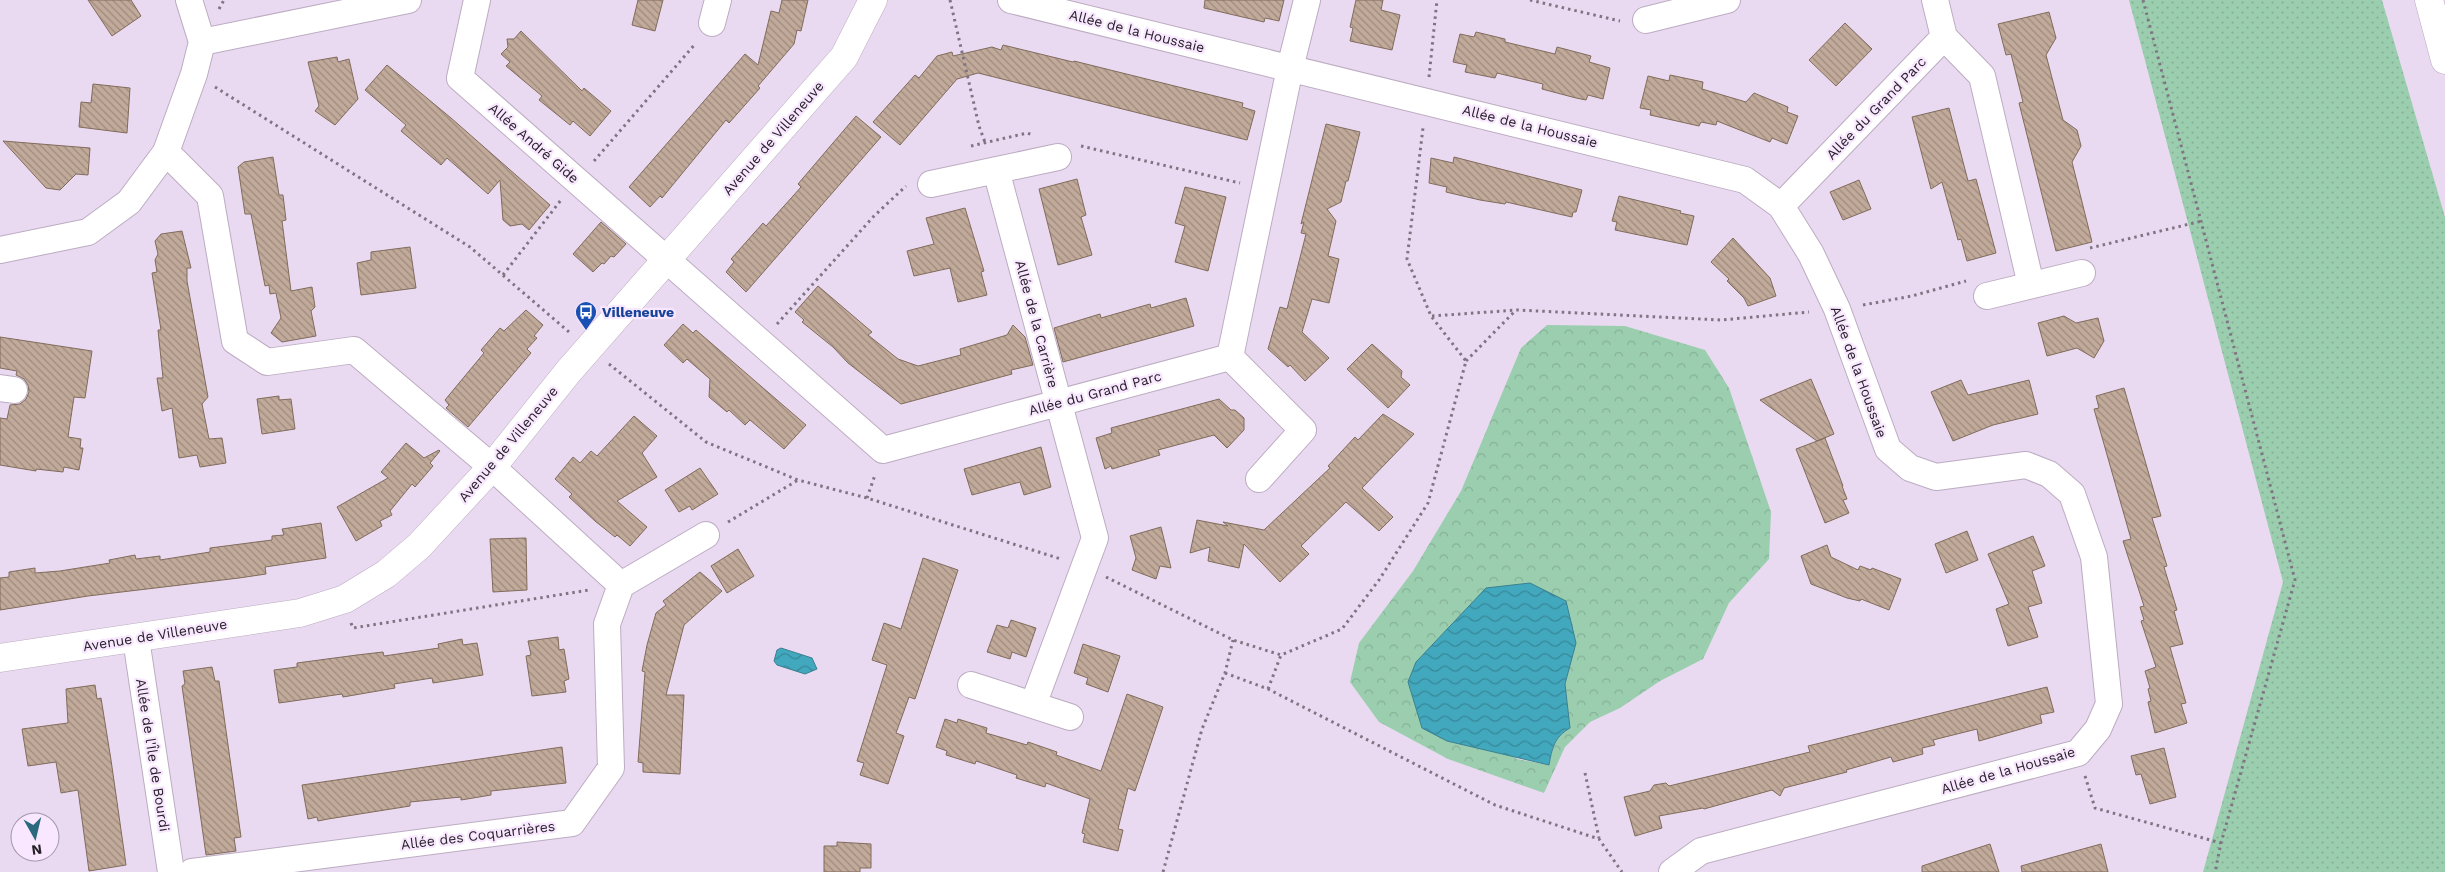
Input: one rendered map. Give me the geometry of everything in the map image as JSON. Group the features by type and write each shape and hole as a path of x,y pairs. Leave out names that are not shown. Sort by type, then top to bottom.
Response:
{"street":[{"path":"0,250 88,232 128,202 166,152 194,74 202,42 189,0"},
{"path":"202,42 408,0"},
{"name":"Allée André Gide","path":"477,0 460,78 668,260"},
{"name":"Avenue de Villeneuve","path":"0,658 300,613 345,598 386,574 419,546 492,467 589,348 844,57 873,0"},
{"name":"Allée de la Houssaie","path":"1011,0 1427,100 1745,180 1781,206 1811,254 1837,309 1888,448 1910,468 1936,477 2026,465 2049,474 2072,494 2094,557 2109,704 2098,729 2078,754 1701,851 1672,872"},
{"path":"1259,479 1302,430 1230,357 1290,68 1307,0"},
{"path":"1646,20 1683,5 1726,0"},
{"path":"1935,0 1944,37 1982,76 2031,285"},
{"path":"2429,0 2445,60"},
{"name":"Allée du Grand Parc","path":"1781,206 1944,37"},
{"path":"166,152 210,196 235,341 267,362 354,350 492,467 622,585 706,535"},
{"path":"931,184 1058,157"},
{"name":"Allée de la Carrière","path":"996,170 1095,538 1033,705"},
{"name":"Allée du Grand Parc","path":"668,260 883,450 1230,357"},
{"path":"1987,296 2082,273"},
{"name":"Allée des Coquarrières","path":"192,872 572,823 611,768 607,624 622,585"},
{"name":"Allée de l'Île de Bourdi","path":"136,639 171,872"},
{"path":"972,685 1070,717"}],"path":[{"path":"950,0 980,126 996,170"},
{"path":"1437,0 1427,100 1407,259 1431,316 1466,362"},
{"path":"1530,0 1622,21 1646,20"},
{"path":"2143,0 2295,580 2215,872"},
{"path":"503,275 577,180 715,12"},
{"path":"194,74 470,247 589,348 706,442 798,480 867,498 1085,567 1233,640 1281,655 1342,630 1378,580 1428,503 1466,362 1517,310"},
{"path":"1431,316 1517,310 1720,320 1837,309"},
{"path":"706,535 798,480"},
{"path":"345,598 353,628 622,585"},
{"path":"1163,872 1202,729 1225,673 1233,640"},
{"path":"1268,689 1281,655"},
{"path":"1225,673 1268,689 1495,805 1599,839"},
{"path":"2078,754 2096,808 2222,843"},
{"path":"1585,773 1599,839 1622,872"}],"green space":[{"path":"2129,0 2382,0 2445,217 2445,872 2203,872 2283,582"},
{"path":"1547,325 1625,326 1705,350 1729,388 1771,512 1769,559 1729,603 1703,659 1660,681 1620,708 1590,722 1565,747 1544,793 1448,759 1379,722 1350,682 1359,643 1413,571 1461,491 1521,348","holes":["1576,643 1565,684 1570,728 1557,739 1549,765 1517,759 1416,662 1433,645"]}],"water":[{"path":"1530,583 1566,601 1576,643 1565,684 1570,728 1557,739 1549,765 1447,741 1422,728 1408,682 1416,662 1486,588"},
{"path":"781,648 812,658 817,669 805,674 777,665 774,661 777,650"}],"building":[{"path":"88,0 131,0 141,16 112,36"},
{"path":"638,0 663,0 655,31 632,25"},
{"path":"782,0 808,0 801,31 797,30 794,44 758,86 760,88 729,123 726,120 662,198 660,196 650,207 629,187 745,54 758,65 771,11 779,13"},
{"path":"1205,0 1284,0 1279,21 1265,18 1264,22 1204,8"},
{"path":"1356,0 1383,0 1381,10 1400,15 1392,50 1350,41 1353,28 1350,27"},
{"path":"2049,12 2056,38 2046,55 2063,120 2077,130 2081,146 2072,162 2092,242 2056,251 2019,103 2023,102 2011,54 2006,55 1998,24"},
{"path":"1845,23 1872,49 1836,86 1809,60"},
{"path":"521,31 582,91 584,88 611,111 590,136 573,121 570,125 539,100 542,96 506,66 510,62 501,54 508,47 507,39 514,39"},
{"path":"1476,32 1505,39 1505,42 1555,54 1557,47 1591,56 1589,62 1610,68 1603,99 1588,95 1586,100 1576,98 1542,89 1543,84 1497,73 1495,78 1465,72 1467,65 1453,62 1460,34 1474,37"},
{"path":"1003,45 1243,103 1242,107 1255,111 1247,140 978,73 957,79 900,145 873,122 915,75 919,78 937,56 952,52 953,56 992,47 1001,50"},
{"path":"337,57 338,62 349,59 358,99 335,125 315,111 319,106 308,62"},
{"path":"387,65 550,205 529,230 522,224 510,226 503,220 500,180 488,194 447,158 441,165 401,131 406,125 365,90"},
{"path":"1670,75 1703,82 1702,89 1746,102 1754,93 1788,107 1787,112 1798,116 1787,144 1772,138 1770,142 1717,121 1716,125 1701,122 1699,126 1650,115 1651,110 1640,108 1648,76 1669,81"},
{"path":"93,84 130,88 127,133 79,127 81,102 91,103"},
{"path":"1949,108 1968,181 1976,179 1996,253 1967,261 1961,239 1958,240 1942,182 1931,189 1912,117"},
{"path":"856,116 881,137 746,292 726,272 734,262 731,259 763,223 766,226 801,187 798,184"},
{"path":"1326,124 1360,132 1341,202 1327,209 1336,221 1328,256 1339,259 1329,303 1312,299 1302,332 1329,358 1305,381 1290,365 1288,367 1268,349 1280,307 1287,309 1306,234 1301,233 1304,222 1301,224"},
{"path":"3,141 90,148 88,175 76,174 60,190 46,188"},
{"path":"273,157 279,195 283,195 286,220 282,221 291,291 312,287 315,307 311,311 316,336 282,342 271,333 281,318 276,293 270,294 269,285 265,286 251,214 245,214 238,167 244,162"},
{"path":"1454,157 1582,190 1576,212 1573,212 1572,217 1506,202 1505,204 1480,200 1446,192 1447,187 1429,183 1431,158 1453,163"},
{"path":"1077,179 1086,215 1081,217 1092,255 1058,265 1039,189"},
{"path":"1859,180 1871,209 1843,220 1830,192"},
{"path":"1185,187 1226,197 1208,271 1175,262 1185,226 1175,223"},
{"path":"1619,196 1694,216 1687,245 1615,230 1617,222 1612,221"},
{"path":"965,208 984,271 981,272 987,295 958,302 950,268 914,276 907,251 934,244 926,218"},
{"path":"601,222 626,244 614,257 611,256 593,272 573,254"},
{"path":"182,231 191,268 187,268 187,281 208,397 202,404 209,439 222,438 226,463 200,467 197,455 179,458 172,408 162,411 157,378 163,378 158,330 161,330 152,273 157,272 155,260 158,254 155,241 161,234"},
{"path":"1733,238 1770,278 1776,296 1748,306 1744,298 1727,281 1729,279 1711,262"},
{"path":"410,247 416,288 361,295 357,263 371,260 371,252"},
{"path":"818,286 872,332 868,335 898,359 918,366 961,355 960,349 1007,335 1013,325 1025,337 1033,365 1011,370 1012,374 901,404 848,363 833,347 802,322 804,320 795,312"},
{"path":"1186,298 1194,326 1063,362 1054,328 1100,314 1101,318 1150,304 1151,308"},
{"path":"526,310 543,325 534,336 537,338 527,349 531,353 468,427 446,408 449,405 445,400 484,353 481,350 500,328 504,331"},
{"path":"2064,316 2076,323 2098,318 2104,341 2094,358 2077,348 2047,356 2038,323"},
{"path":"683,324 693,333 696,330 806,425 784,449 750,420 745,425 729,410 727,412 709,397 710,379 687,359 683,363 664,345"},
{"path":"0,337 92,351 85,398 74,397 68,437 81,439 80,448 83,448 79,470 64,467 63,472 36,469 36,471 0,465 0,418 7,419 10,405 20,404 26,399 29,392 28,385 24,379 16,375 17,371 0,368"},
{"path":"1372,344 1402,371 1401,377 1410,385 1388,408 1347,369"},
{"path":"1811,379 1834,434 1817,441 1760,400"},
{"path":"1961,380 1968,395 2029,380 2038,414 1993,425 1953,441 1931,392"},
{"path":"2124,388 2161,516 2152,518 2167,566 2164,567 2177,610 2174,611 2183,644 2170,647 2186,703 2181,704 2187,723 2155,733 2148,702 2151,701 2148,689 2150,688 2145,671 2156,667 2141,621 2144,620 2140,607 2144,606 2123,541 2131,539 2094,409 2099,408 2096,396"},
{"path":"279,396 279,400 291,399 295,429 262,434 257,399"},
{"path":"1219,399 1244,418 1244,430 1227,448 1214,435 1158,450 1160,455 1112,469 1111,466 1105,469 1096,438 1112,433 1111,428"},
{"path":"1383,414 1414,434 1362,488 1393,517 1379,531 1346,502 1301,546 1309,554 1280,582 1244,544 1239,568 1208,561 1210,547 1190,553 1197,520 1228,526 1223,522 1264,530 1330,468 1328,466 1355,437 1358,440"},
{"path":"634,416 657,436 642,453 657,477 617,501 647,527 630,546 595,521 569,497 572,494 555,479 573,457 580,463 591,451 597,456"},
{"path":"1825,438 1843,486 1847,499 1843,500 1849,513 1825,523 1796,449"},
{"path":"406,443 424,458 440,451 430,463 433,466 415,487 412,484 390,511 392,515 380,521 382,526 356,541 337,507 388,478 381,472"},
{"path":"1041,447 1051,487 1024,495 1020,482 972,495 964,469"},
{"path":"700,468 718,494 692,510 690,506 679,512 665,490"},
{"path":"321,523 326,558 265,567 266,574 88,596 0,610 0,578 9,577 9,572 35,568 35,573 60,571 110,563 109,560 135,555 136,559 160,556 160,560 210,552 210,548 272,540 272,536 284,535 282,529"},
{"path":"1161,527 1171,568 1160,566 1156,579 1132,570 1136,558 1130,536"},
{"path":"1967,531 1978,560 1946,573 1935,544"},
{"path":"2033,536 2045,566 2032,571 2042,603 2028,607 2038,637 2008,646 1996,609 2009,604 1988,554"},
{"path":"526,538 527,590 493,592 490,539"},
{"path":"1827,545 1831,557 1858,570 1860,566 1871,570 1872,568 1901,579 1889,610 1861,599 1860,601 1847,598 1811,584 1801,556"},
{"path":"738,549 754,576 727,593 711,566"},
{"path":"923,558 958,570 915,699 909,697 896,733 904,736 888,784 860,775 864,763 857,761 887,665 872,660 884,623 901,629"},
{"path":"700,572 722,591 684,625 666,695 684,695 680,774 643,772 643,763 638,762 645,672 642,671 656,613 666,605 663,601"},
{"path":"1011,620 1036,628 1026,657 1012,652 1010,659 987,652 997,625 1008,628"},
{"path":"558,637 559,650 564,649 569,679 564,681 566,692 532,696 526,656 531,655 528,641"},
{"path":"462,639 463,645 477,643 483,675 433,683 432,678 394,684 395,688 343,697 342,694 279,703 274,670 297,667 297,663 383,652 384,656 439,648 438,644"},
{"path":"1083,644 1120,656 1108,692 1086,684 1088,678 1074,673"},
{"path":"212,667 215,681 219,681 241,837 234,838 236,851 206,855 182,686 185,684 183,671"},
{"path":"95,685 97,699 101,698 126,865 89,871 78,790 61,793 56,762 28,766 22,729 68,723 66,689"},
{"path":"2047,687 2054,712 2040,715 2042,723 1979,741 1977,729 1933,740 1935,745 1922,748 1923,754 1893,762 1891,757 1846,770 1847,772 1784,788 1780,796 1772,790 1704,809 1659,816 1662,828 1635,836 1624,797 1650,791 1654,785 1666,783 1669,786 1810,752 1808,746"},
{"path":"1127,694 1163,707 1135,791 1128,788 1118,829 1123,830 1118,851 1083,842 1085,834 1082,833 1090,799 1046,783 1045,787 1016,778 1017,775 976,761 975,764 946,755 947,751 936,747 945,719 957,723 958,719 987,728 986,733 1027,745 1028,742 1057,752 1056,755 1101,771"},
{"path":"562,747 566,783 491,791 491,795 461,800 461,797 410,802 410,806 318,821 317,817 308,819 302,785"},
{"path":"2164,748 2176,797 2150,804 2141,774 2136,775 2131,756"},
{"path":"837,842 871,844 871,868 860,868 860,872 824,872 824,846 837,846"},
{"path":"1990,844 1999,872 1922,872 1922,866"},
{"path":"2101,844 2108,872 2022,872 2021,866"}],"place":[{"name":"Villeneuve","path":"586,331"}]}
